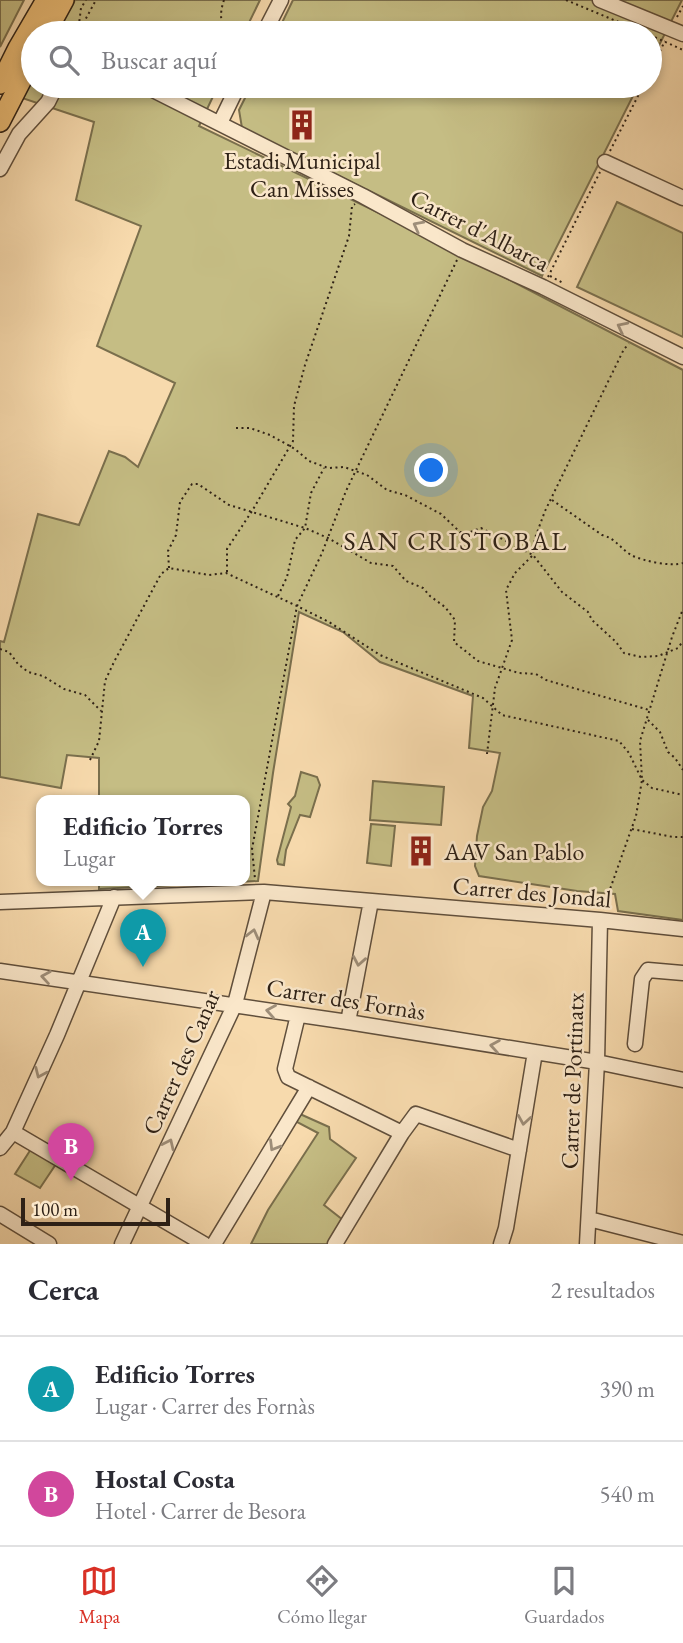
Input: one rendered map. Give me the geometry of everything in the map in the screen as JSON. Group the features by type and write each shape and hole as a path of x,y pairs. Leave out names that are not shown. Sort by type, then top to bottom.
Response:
{"highway":[{"path":"30,21 33,0"},
{"path":"38,21 46,0"},
{"path":"53,21 64,0"},
{"path":"0,84 21,59"},
{"path":"0,122 21,66"}],"street":[{"path":"270,21 281,0"},
{"path":"600,0 651,21"},
{"path":"662,25 683,34"},
{"path":"0,169 19,134 50,98"},
{"name":"Carrer d'Albarca","path":"169,98 363,196 462,250 683,357"},
{"path":"220,123 232,98"},
{"path":"605,162 683,198"},
{"name":"Carrer des Jondal","path":"0,902 260,892 683,929"},
{"name":"Carrer des Canar","path":"122,1244 235,1004 260,892"},
{"path":"0,1148 13,1132 57,1035 114,897"},
{"path":"348,1022 370,901"},
{"name":"Carrer de Portinatx","path":"587,1244 597,1062 600,920"},
{"path":"635,1044 642,979 648,970 683,973"},
{"name":"Carrer des Fornàs","path":"0,971 348,1022 597,1062 683,1080"},
{"path":"298,1015 285,1069 288,1077 402,1133"},
{"path":"501,1244 506,1228 535,1052"},
{"path":"214,1244 309,1087"},
{"path":"335,1244 416,1114 519,1150"},
{"path":"13,1132 204,1244"},
{"path":"0,1214 41,1242"},
{"path":"589,1219 683,1243"}],"path":[{"path":"79,21 81,8 86,0"},
{"path":"84,21 96,0"},
{"path":"221,21 220,11 224,0"},
{"path":"566,0 616,21"},
{"path":"662,40 683,50"},
{"path":"543,287 637,98"},
{"path":"226,573 227,549 253,511 293,441 294,406 305,365 349,236 352,206 363,196"},
{"path":"260,892 253,849 297,606 346,491 462,250"},
{"path":"487,754 495,688 512,640 506,590 515,573 533,555 535,538 551,499 624,349 638,335"},
{"path":"236,428 250,428 270,435 309,461 324,467 344,467 367,475 387,490 405,495 441,514 460,532 481,528 533,555 562,592 588,612 592,620 624,653 641,657 658,656 678,648 683,641"},
{"path":"278,597 287,577 295,540 305,528 311,493 324,467"},
{"path":"169,568 167,551 176,535 180,502 192,484 198,484 229,505 305,528 371,563 393,566 406,581 423,588 445,607 455,620 454,642 478,661 519,673 536,674 546,680 649,710"},
{"path":"551,499 602,535 611,537 631,555 649,561 678,565 683,563"},
{"path":"90,760 99,741 105,681 161,574 169,568 209,575 226,573 328,622 380,655 483,698 502,715 619,741 629,753 642,780 652,788 683,795"},
{"path":"600,920 636,816 642,780 640,741 683,608"},
{"path":"0,649 9,652 28,672 64,689 85,695 102,712"},
{"path":"647,718 660,732 668,752 683,770"},
{"path":"631,829 683,837"}],"shaded area":[{"path":"0,0 24,0 0,47"},
{"path":"75,0 260,0 250,21 63,21"},
{"path":"293,0 682,0 662,39 662,21 283,21"},
{"path":"22,98 212,98 199,126 398,222 683,370 683,920 618,911 615,894 479,876 475,866 477,836 483,807 492,791 500,753 469,748 473,696 380,662 343,632 299,612 258,881 250,881 250,795 99,795 99,758 67,755 61,788 0,777 0,641 4,642 38,514 79,525 109,451 125,457 138,467 175,383 97,346 141,226 76,200 94,122"},
{"path":"245,98 632,98 542,276 242,128 239,110"},
{"path":"617,202 683,233 683,337 577,287"},
{"path":"301,772 317,777 320,785 310,817 300,815 286,850 284,865 278,864 291,807 288,804 295,796"},
{"path":"373,781 444,787 441,825 370,820"},
{"path":"371,824 395,826 391,866 367,863"},
{"path":"99,886 159,886 99,889"},
{"path":"300,1114 329,1127 330,1139 356,1158 324,1205 343,1220 330,1244 251,1244 268,1210 318,1133 295,1121"},
{"path":"31,1149 56,1164 40,1188 15,1174"}],"place":[{"name":"Estadi Municipal Can Misses","path":"302,125"},
{"name":"AAV San Pablo","path":"421,851"},
{"name":"Edificio Torres","path":"143,967"},
{"name":"Hostal Costa","path":"71,1181"}],"district":[{"name":"SAN CRISTOBAL","path":"456,541"}]}
